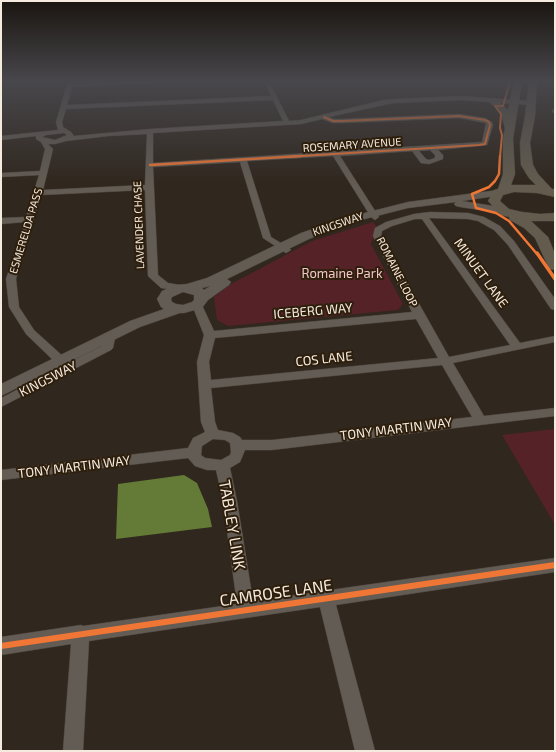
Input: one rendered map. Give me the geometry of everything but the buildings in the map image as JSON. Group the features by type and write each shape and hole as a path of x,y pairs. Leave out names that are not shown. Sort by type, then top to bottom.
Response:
{"main road":[{"path":"506,116 510,128"},
{"path":"512,116 508,139 509,174 501,191 494,201 504,211 534,229 541,237 555,266"},
{"path":"530,116 525,143 527,165 533,176 552,192"},
{"path":"501,191 525,188 552,192"},
{"name":"KINGSWAY","path":"181,303 171,291 226,275 283,249 374,215 429,201 501,191"},
{"name":"KINGSWAY","path":"374,215 442,204 475,205 504,211"},
{"path":"504,211 522,216 540,218 555,217"},
{"name":"KINGSWAY","path":"1,391 59,359 181,303 283,249"},
{"path":"181,303 198,291 185,288"},
{"name":"KINGSWAY","path":"1,384 109,338 135,324 181,303"}],"street":[{"path":"48,155 49,149 38,138 44,133 53,129 59,122 61,116"},
{"path":"283,116 287,123"},
{"path":"2,138 42,141 64,136 301,122 328,116"},
{"name":"ROSEMARY AVENUE","path":"324,117 333,121 342,121 457,116"},
{"name":"ROSEMARY AVENUE","path":"150,165 433,149 479,146 485,144 490,125 489,122 460,116"},
{"path":"59,122 64,136"},
{"name":"LAVENDER CHASE","path":"150,131 149,187 151,266 153,276 165,286 185,288"},
{"path":"2,138 44,133 64,136"},
{"name":"ESMERELDA PASS","path":"59,359 30,332 14,307 6,280 38,193 48,155 64,136"},
{"path":"415,150 424,161 429,162 439,159 439,155 433,149"},
{"path":"336,155 374,215"},
{"path":"243,160 268,238 283,249"},
{"path":"1,175 43,173"},
{"path":"38,193 149,187"},
{"name":"ROMAINE LOOP","path":"480,420 419,316 377,236 378,230 388,224 424,216 449,214 481,219 497,228 511,243 555,307"},
{"name":"MINUET LANE","path":"424,216 517,346"},
{"path":"1,221 29,219"},
{"name":"LAVENDER CHASE","path":"160,283 160,288 181,303"},
{"path":"181,303 204,323 210,335 203,362 208,422 213,434"},
{"name":"ICEBERG WAY","path":"210,335 419,316"},
{"name":"KINGSWAY","path":"1,403 107,348 109,338"},
{"path":"446,361 555,339"},
{"name":"COS LANE","path":"204,385 446,361"},
{"name":"TONY MARTIN WAY","path":"238,445 272,445 555,412"},
{"path":"213,434 228,436 235,440 238,445 238,452 235,458 222,465 207,465 200,462 194,452 195,446 198,441 213,434"},
{"name":"TONY MARTIN WAY","path":"1,475 194,452"},
{"name":"TABLEY LINK","path":"222,465 230,502 246,610"},
{"name":"CAMROSE LANE","path":"1,646 81,633 555,565"},
{"path":"326,598 365,751"},
{"path":"73,751 81,633"}],"green space":[{"name":"Romaine Park","path":"373,222 377,227 371,244 403,304 398,310 228,326 217,320 214,297 231,284 312,241"},
{"path":"555,429 555,525 502,435"}],"shaded area":[{"path":"184,475 197,483 208,509 212,527 116,539 118,484"}],"cycle path":[{"path":"324,117 333,121 342,121 457,116"},
{"path":"150,165 485,144 490,125 489,122 460,116"},
{"path":"501,116 500,128 502,135 499,174 489,187 472,194 476,208 496,213 509,221 531,245 555,279"},
{"path":"1,646 555,565"}]}
